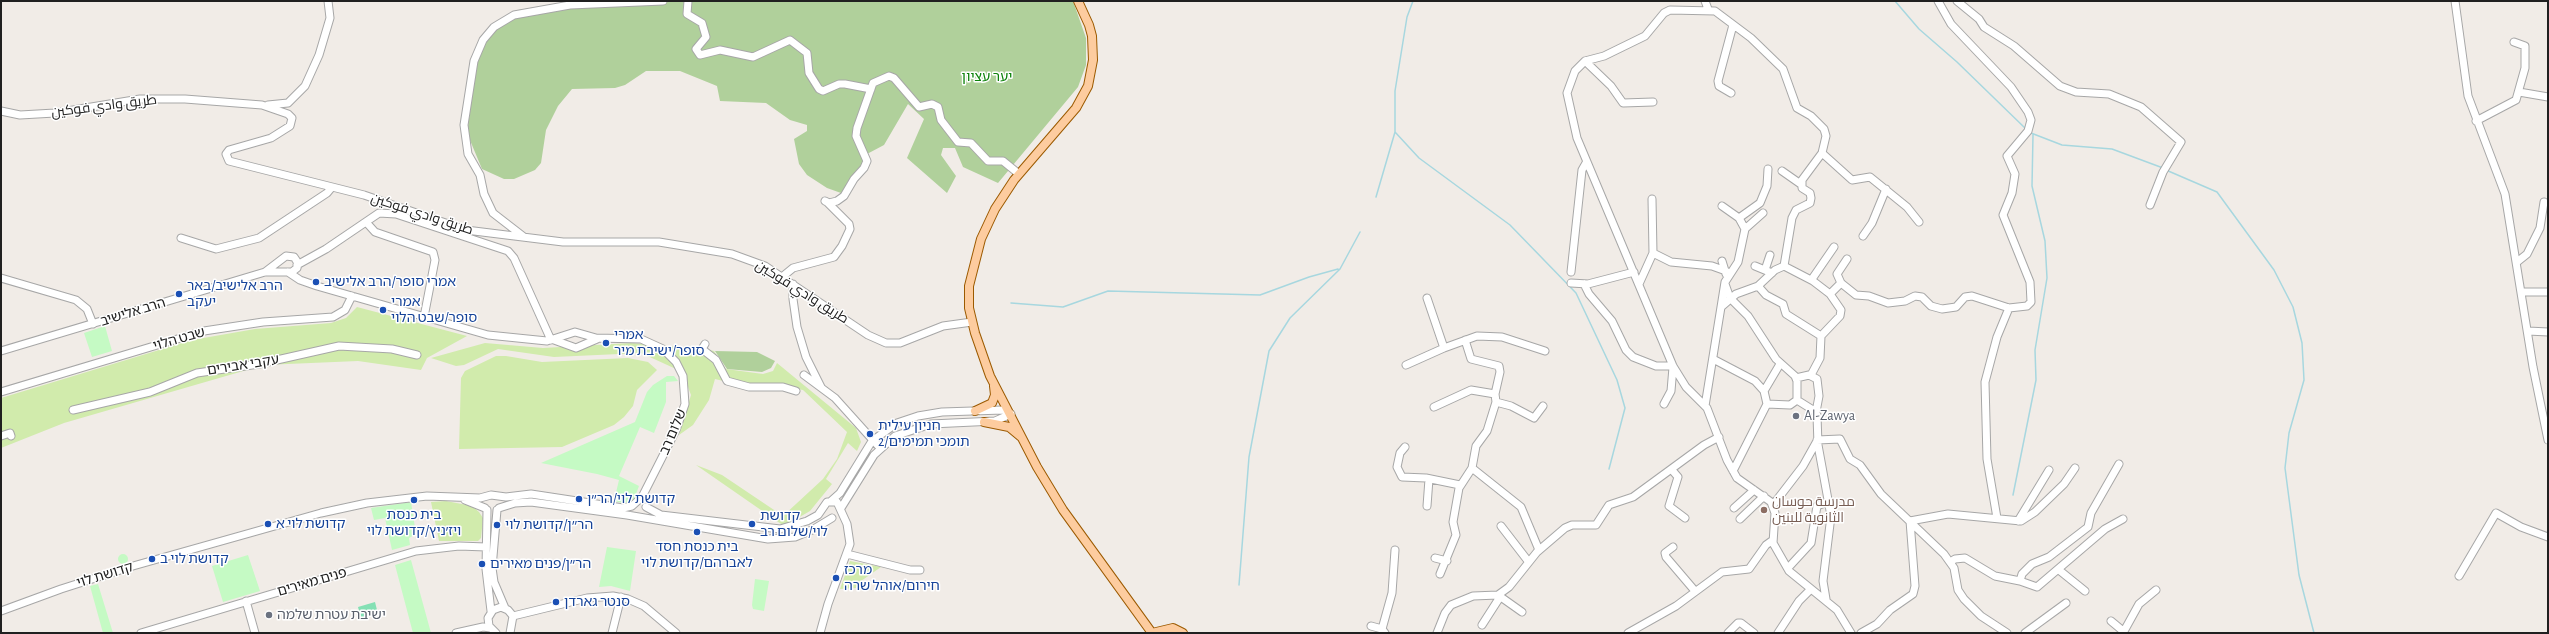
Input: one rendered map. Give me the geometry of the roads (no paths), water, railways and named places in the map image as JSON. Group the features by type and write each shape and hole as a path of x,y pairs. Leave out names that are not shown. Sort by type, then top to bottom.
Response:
{"main road":[{"path":"1078,1 1089,24 1092,36 1094,60 1088,86 1076,108 1019,174 995,209 981,239 968,286 969,308 972,322 992,379 1037,467 1063,510 1152,633 1173,628 1183,633"},
{"path":"975,412 990,405 994,400 992,379"},
{"path":"984,422 1009,427 1025,441"}],"street":[{"path":"262,105 288,103 305,86 319,55 330,18 328,1"},
{"path":"525,238 493,212 484,194 480,175 468,154 464,125 474,61 483,40 494,27 514,15 570,5 663,1"},
{"path":"688,1 687,14 702,23 706,37 696,49 700,55 720,50 752,56 790,40 806,53 809,74 819,89 823,91 839,84 845,84 870,89"},
{"path":"1705,1 1708,9"},
{"path":"1847,259 1838,272 1841,283 1853,293 1869,296 1888,303 1905,301 1915,296 1922,297 1936,308 1950,309 1956,307 1965,297 1972,296 2009,308 2027,306 2032,297 2030,282 2003,215 2012,193 2015,174 2007,156 2028,131 2031,120 2028,112 2011,87 1951,24 1938,1"},
{"path":"1957,1 1979,19 1984,27 2014,46 2060,86 2076,92 2109,94 2141,107 2181,142 2163,172 2150,205"},
{"path":"2455,1 2463,77 2476,121 2500,176 2517,262 2533,367 2548,440"},
{"path":"1802,185 1802,180 1822,153 1826,136 1824,129 1811,116 1797,108 1783,69 1751,38 1708,9 1670,10 1664,13 1645,36 1604,56 1585,61 1575,71 1567,93 1577,138 1586,163 1673,366 1686,387 1705,406 1733,471 1741,482 1764,496 1773,505 1775,517 1773,540 1788,568 1811,589 1826,599 1840,614 1851,633"},
{"path":"1731,93 1719,86 1718,81 1733,25"},
{"path":"2476,121 2516,100 2525,68 2524,46 2514,42"},
{"path":"1585,61 1611,86 1624,103 1653,102"},
{"path":"782,277 793,268 834,256 842,246 850,229 849,224 827,202 844,196 866,163 856,136 856,128 873,83 881,78 889,76 894,78 919,107 932,104 938,107 942,120 958,142 972,143 988,161 1003,161 1019,174"},
{"path":"2519,92 2548,96"},
{"name":"طريق وادي فوکين","path":"1,111 20,115 55,113 140,99 185,99 262,105 288,114 292,118 290,126 271,138 229,150 226,159 377,199 454,228 481,233 580,243 643,241 703,248 744,257 782,277 868,335 886,343 900,343 943,326 972,322"},
{"path":"1822,153 1852,180 1870,177 1907,207 1919,222"},
{"path":"1571,272 1582,170 1586,163"},
{"path":"1739,218 1760,203 1768,186 1768,169"},
{"path":"1782,171 1802,185 1802,188 1810,193 1811,198 1810,203 1796,210 1792,218 1784,266"},
{"path":"181,238 216,249 253,240 327,193 332,187"},
{"path":"1863,236 1872,223 1886,189"},
{"path":"1639,284 1653,253 1652,199"},
{"path":"2517,262 2527,254 2545,222 2544,202"},
{"path":"1722,206 1739,218 1745,229"},
{"path":"286,272 379,213 389,212 508,251 514,258 552,340"},
{"path":"1705,406 1726,278 1739,259 1745,229 1763,213"},
{"path":"366,222 375,232 432,252 435,260 424,317"},
{"path":"1812,279 1834,246"},
{"path":"1653,253 1671,262 1712,266 1726,278"},
{"path":"1721,307 1730,298 1746,289 1758,286 1768,271 1770,255"},
{"path":"265,272 286,256 311,257"},
{"path":"294,257 302,278 306,282"},
{"path":"282,260 281,265 286,272"},
{"path":"1722,261 1730,298 1748,316 1780,364 1796,378 1797,400"},
{"path":"1755,266 1768,271 1784,266 1812,279 1830,294 1841,313 1821,336 1820,358 1811,375"},
{"path":"265,272 286,272 306,282 488,335 523,340 552,340 569,345 573,348 581,346 583,341 580,334 570,333 552,340"},
{"name":"הרב אלישיב","path":"1,351 265,272"},
{"path":"1571,283 1584,284 1634,272"},
{"path":"1,278 76,300 86,309 94,324"},
{"path":"1830,294 1841,283"},
{"path":"793,284 793,299 798,327 806,356 821,387"},
{"path":"1584,284 1589,294 1612,321 1626,350 1633,358 1656,366 1673,366"},
{"path":"1758,286 1766,295 1783,304 1786,314 1821,336"},
{"path":"2521,292 2548,292"},
{"name":"שבט הלוי","path":"1,392 204,331 243,324 333,317 346,310 352,296"},
{"path":"1427,298 1444,348"},
{"path":"1997,518 1987,459 1985,382 1997,337 2009,308"},
{"path":"2528,331 2548,332"},
{"path":"569,345 567,340 570,333"},
{"name":"שלום רב","path":"580,334 600,338 633,338 652,343 672,358 683,376 686,396 682,413 647,487 635,504"},
{"path":"1406,365 1475,336 1492,335 1545,351"},
{"name":"שלום רב","path":"581,346 600,338"},
{"path":"1440,574 1447,561 1457,533 1451,525 1460,485 1472,468 1476,446 1486,433 1496,402 1495,394 1499,366 1471,359 1465,340"},
{"path":"705,344 702,349 716,360 727,381 749,388 783,387 796,391"},
{"name":"עקבי אבירים","path":"73,410 150,392 197,372 258,364 339,346 377,348 417,355"},
{"path":"1713,359 1752,378 1764,391 1768,404 1733,471"},
{"path":"1764,391 1780,364"},
{"path":"1664,404 1671,391 1673,366"},
{"path":"804,375 821,387 874,439 880,448"},
{"path":"1796,378 1811,375"},
{"path":"1811,375 1819,384 1820,396 1816,412 1817,440 1831,520 1823,581 1826,599"},
{"path":"1434,407 1471,390 1495,394"},
{"path":"1797,400 1816,412"},
{"path":"1768,404 1790,405 1797,400"},
{"path":"1496,402 1511,406 1534,418 1543,406"},
{"path":"456,633 475,628 487,619 491,611 486,568 486,509 484,501 486,497 531,494 618,508 635,504 645,506 656,513 668,516 780,529 807,521 818,515 824,507 840,493 874,439 889,427 918,416 1003,410 1011,414"},
{"path":"486,509 498,509 515,503 531,502 638,517 752,537 778,539 803,534 833,518 841,509 880,448 895,436 920,426 943,423 984,422 1004,418 1011,414"},
{"path":"1,436 10,433 11,436"},
{"path":"1482,625 1499,596 1509,587 1528,561 1539,550 1569,526 1596,525 1609,505 1629,500 1672,470 1704,445 1719,437"},
{"path":"1817,440 1840,439 1850,459 1860,465 1881,494 1940,549 1950,562 1956,574 1958,590 1964,599 1981,616 2008,633"},
{"path":"1773,505 1803,466 1817,440"},
{"path":"1405,447 1398,458 1397,467 1399,473 1404,477 1429,479 1460,485"},
{"path":"2020,581 2022,574 2032,564 2050,556 2088,527 2091,513 2119,464"},
{"path":"1472,468 1521,507 1539,550"},
{"path":"1910,521 1948,514 2018,521 2024,520 2035,512 2064,484 2076,468"},
{"path":"1672,470 1678,477 1669,506 1685,518"},
{"path":"2018,521 2049,470"},
{"path":"1427,506 1429,479"},
{"name":"שלום רב","path":"638,517 646,514 645,506 647,487"},
{"path":"1734,508 1754,490"},
{"name":"קדושת לוי","path":"1,611 61,589 133,566 321,513 384,501 445,496 486,497"},
{"name":"קדושת לוי","path":"445,496 486,509"},
{"path":"496,496 500,500 492,568 494,582 505,608 513,616"},
{"path":"1740,519 1764,496"},
{"path":"820,633 828,604 847,554 850,538 849,529 841,509 837,502 831,501"},
{"path":"1788,568 1813,541 1817,506 1827,502"},
{"path":"635,504 632,511 638,517"},
{"path":"824,507 825,513 849,529"},
{"path":"2459,576 2496,513 2521,527 2548,537"},
{"path":"1950,562 1955,559 1965,558 1995,576 2020,581 2037,587 2059,570 2105,528 2123,519"},
{"path":"1861,633 1876,624 1890,610 1913,594 1915,570 1910,521"},
{"path":"1501,526 1528,561"},
{"path":"1628,633 1640,630 1722,572 1748,569 1766,544 1773,540"},
{"name":"פנים מאירים","path":"141,633 416,552 459,546 486,547"},
{"path":"1673,547 1665,553 1666,556 1695,591"},
{"path":"1371,626 1383,631 1392,593 1395,550"},
{"path":"847,554 910,570 920,570"},
{"path":"1435,558 1447,561"},
{"path":"2059,570 2085,591"},
{"path":"1778,633 1799,601 1811,589"},
{"path":"2110,621 2123,632 2139,604 2156,590"},
{"path":"1437,633 1445,613 1455,603 1473,596 1499,596 1522,612"},
{"path":"513,616 591,597 621,597 649,610 676,633"},
{"path":"612,633 621,597"},
{"path":"246,601 256,633"},
{"path":"2025,633 2066,603"},
{"path":"491,611 498,607 505,608"},
{"path":"475,628 503,633 511,630 513,616"},
{"path":"487,619 493,631"},
{"path":"1728,633 1738,623 1742,623 1754,633"}],"waterway":[{"path":"1376,197 1395,132 1395,91 1407,17 1413,1"},
{"path":"1895,1 1919,29 1957,62 2026,129"},
{"path":"1395,132 1419,158 1510,225 1576,293 1617,380 1625,408 1609,469"},
{"path":"2031,133 2062,145 2112,149 2163,168"},
{"path":"2013,495 2036,380 2035,350 2047,278 2045,241 2032,186 2033,135"},
{"path":"2166,170 2217,192 2274,270 2293,307 2302,343 2304,380 2289,433 2285,468 2299,575 2314,633"},
{"path":"1239,585 1249,457 1269,351 1290,318 1340,269 1360,232"},
{"path":"1011,303 1063,307 1108,291 1260,295 1309,277 1338,269"}],"place":[{"name":"אמרי סופר/הרב אלישיב","path":"316,282"},
{"name":"הרב אלישיב/באר יעקב","path":"179,294"},
{"name":"אמרי סופר/שבט הלוי","path":"383,310"},
{"name":"אמרי סופר/ישיבת מיר","path":"606,343"},
{"name":"Al-Zawya","path":"1796,416"},
{"name":"חניון עילית 2/תומכי תמימים","path":"870,434"},
{"name":"קדושת לוי/הר״ן","path":"579,499"},
{"name":"בית כנסת ויז׳ניץ/קדושת לוי","path":"414,500"},
{"name":"مدرسة حوسان الثانوية للبنين","path":"1764,510"},
{"name":"קדושת לוי א","path":"268,524"},
{"name":"קדושת לוי/שלום רב","path":"752,524"},
{"name":"הר״ן/קדושת לוי","path":"497,525"},
{"name":"בית כנסת חסד לאברהם/קדושת לוי","path":"697,532"},
{"name":"קדושת לוי ב","path":"152,559"},
{"name":"הר״ן/פנים מאירים","path":"482,564"},
{"name":"מרכז חירום/אוהל שרה","path":"836,578"},
{"name":"סנטר גארדן","path":"556,602"},
{"name":"ישיבת עטרת שלמה","path":"269,615"}],"park label":[{"name":"יער עציון","path":"987,77"}]}
